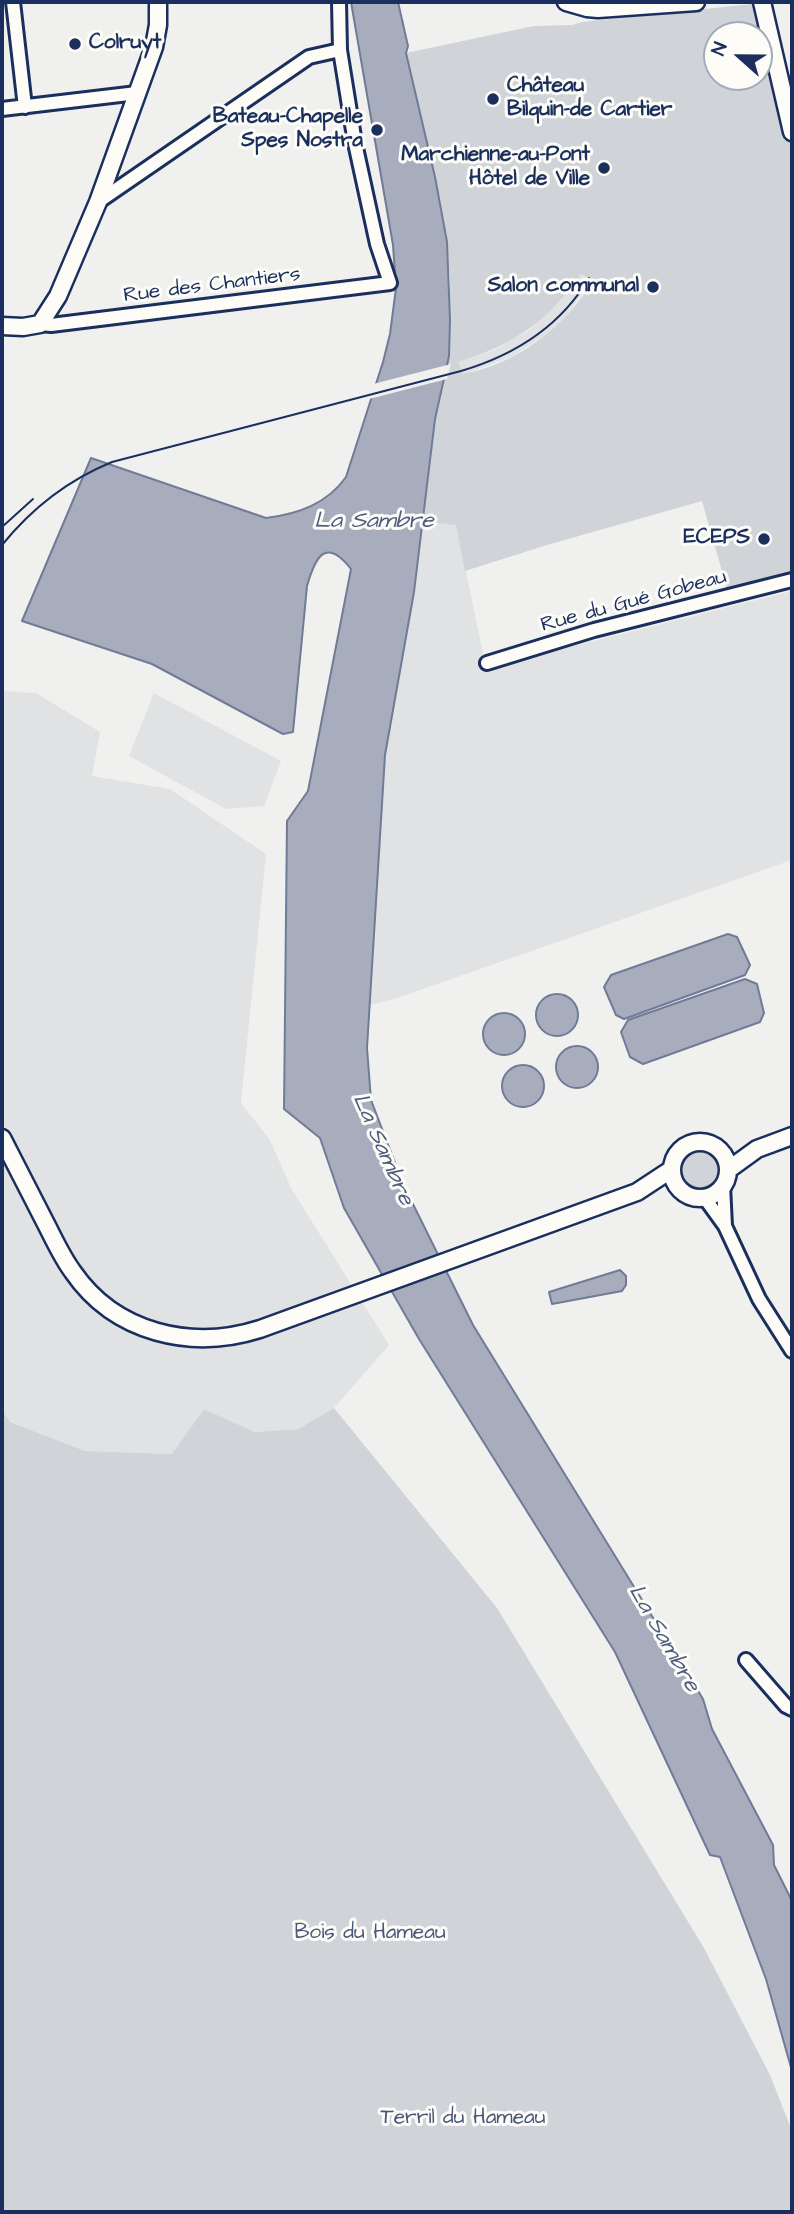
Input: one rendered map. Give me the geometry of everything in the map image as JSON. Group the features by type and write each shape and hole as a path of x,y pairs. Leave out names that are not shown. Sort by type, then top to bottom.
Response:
{"street":[{"path":"13,2 25,107"},
{"path":"2,326 23,327 40,324 58,296 98,202 156,39 158,2"},
{"path":"98,202 309,57 340,50 339,2"},
{"path":"566,2 598,9 696,2"},
{"path":"762,2 792,132"},
{"name":"Rue des Chantiers","path":"40,324 51,325 390,284 377,244 355,143 340,50"},
{"path":"2,109 137,93"},
{"name":"Rue du Gué Gobeau","path":"487,663 594,630 792,580"},
{"path":"757,1149 725,1178 715,1193 704,1197 691,1196 680,1189 673,1176 672,1169 678,1153 691,1144 707,1143 721,1151 757,1149 792,1136"},
{"path":"2,1138 72,1271 89,1291 108,1308 140,1326 185,1338 231,1337 260,1329 638,1192 672,1169"},
{"path":"721,1151 725,1178 726,1226"},
{"path":"638,1192 680,1189"},
{"path":"704,1197 726,1226 759,1299 792,1351"},
{"path":"746,1660 786,1706 792,1709"}],"shaded area":[{"path":"581,273 593,280 565,317 548,333 511,357 462,375 459,362 494,350 528,331 558,304"},
{"path":"423,521 456,524 486,668 792,591 792,860 397,998 370,1005 385,755 414,592"},
{"path":"2,691 36,693 100,732 92,776 170,789 266,854 241,1103 270,1140 291,1188 389,1345 334,1408 298,1429 255,1432 204,1409 173,1454 85,1451 10,1422 2,1410"},
{"path":"154,693 281,761 264,806 226,809 129,756"}],"green space":[{"path":"752,4 760,7 764,21 703,21 703,91 773,91 773,59 792,134 792,580 729,596 702,501 465,571 456,525 423,521 435,419 449,356 450,279 447,242 435,177 406,53 534,26 572,25","holes":["581,274 593,280 569,313 537,341 501,362 462,374 459,362 497,347 528,329 556,305"]},
{"path":"700,1150 713,1156 719,1169 713,1182 700,1188 687,1182 681,1169 687,1156"},
{"name":"Bois du Hameau","path":"334,1408 497,1608 704,1948 770,2075 792,2131 792,2212 2,2212 2,1410 10,1422 85,1451 172,1454 204,1409 255,1432 298,1429"}],"water":[{"name":"La Sambre","path":"351,2 398,2 408,46 406,53 447,242 450,320 449,356 435,419 414,592 385,755 367,1048 371,1100 404,1186 473,1325 703,1699 712,1729 773,1845 774,1865 792,1901 792,2071 766,1979 720,1857 710,1855 615,1652 419,1339 344,1208 320,1138 284,1109 287,821 308,791 351,569 342,559 328,552 322,555 314,567 307,586 293,732 283,734 152,664 22,621 91,458 266,518 289,514 321,501 346,477 383,362 396,288 393,245"},
{"path":"728,934 737,937 750,965 745,975 624,1019 616,1015 604,987 611,975"},
{"path":"745,979 757,984 764,1013 760,1022 643,1064 630,1057 621,1032 628,1020"},
{"path":"557,994 572,1000 578,1015 572,1030 557,1036 542,1030 536,1015 542,1000"},
{"path":"504,1013 519,1019 525,1034 519,1049 504,1055 489,1049 483,1034 489,1019"},
{"path":"577,1046 592,1052 598,1067 592,1082 577,1088 562,1082 556,1067 562,1052"},
{"path":"523,1065 538,1071 544,1086 538,1101 523,1107 508,1101 502,1086 508,1071"},
{"path":"620,1270 626,1276 626,1285 622,1291 552,1304 549,1292"}],"pier":[{"path":"451,364 447,379 369,399 373,384"}],"tram line":[{"path":"2,545 52,496 80,477 112,462 461,371 500,357 550,325 589,278"},
{"path":"2,527 33,499"}],"place":[{"name":"Colruyt","path":"75,44"},
{"name":"Château Bilquin-de Cartier","path":"493,99"},
{"name":"Bateau-Chapelle Spes Nostra","path":"377,130"},
{"name":"Marchienne-au-Pont Hôtel de Ville","path":"604,168"},
{"name":"Salon communal","path":"653,287"},
{"name":"ECEPS","path":"764,539"}],"park label":[{"name":"Terril du Hameau","path":"463,2119"}]}
